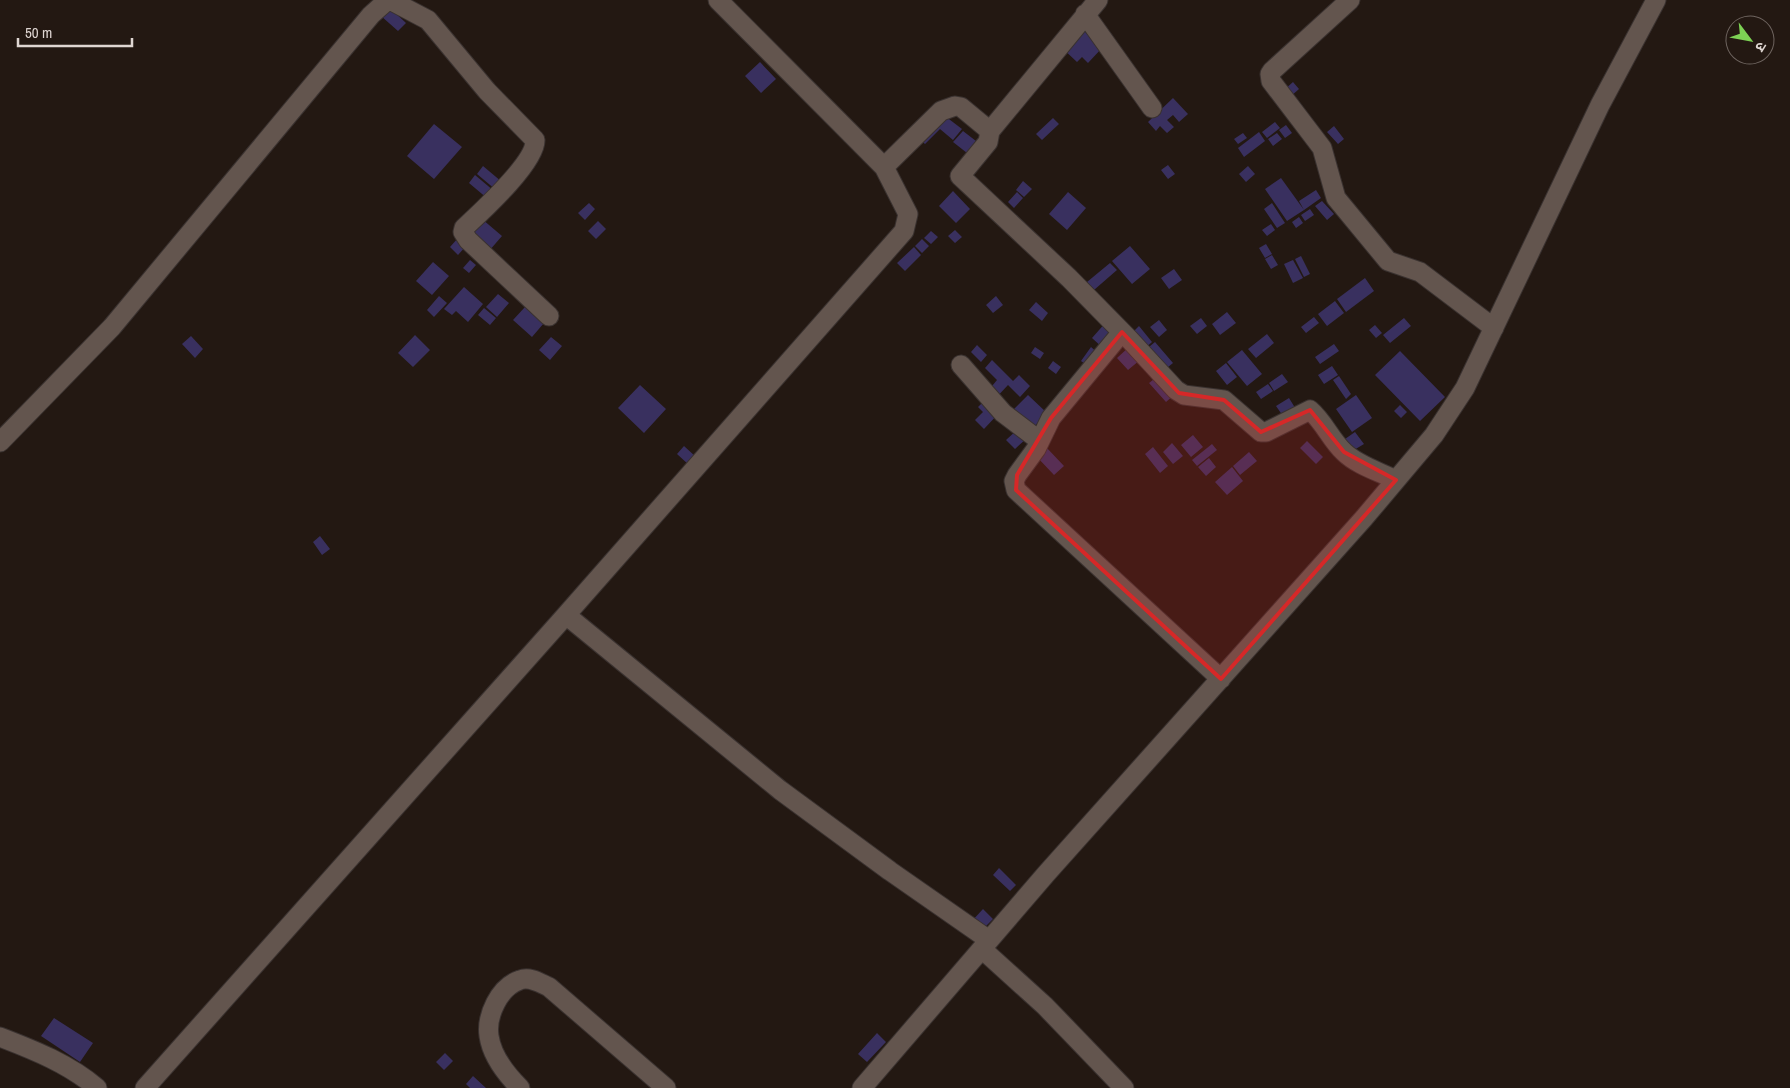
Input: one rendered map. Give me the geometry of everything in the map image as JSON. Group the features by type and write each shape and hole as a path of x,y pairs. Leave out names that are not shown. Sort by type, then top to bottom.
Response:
{"street":[{"path":"0,442 112,327 370,15 389,0 428,20 487,90 536,140 534,150 505,188 464,228 463,235 549,316"},
{"path":"145,1088 566,616 904,232 908,214 884,167 718,0"},
{"path":"1098,0 990,131 988,142 960,176 1122,332 1179,394 1224,400 1261,432 1266,432 1310,410 1317,416 1344,452 1396,480"},
{"path":"1350,0 1272,70 1270,74 1271,81 1322,148 1336,198 1388,261 1420,272 1494,328"},
{"path":"862,1088 987,948 1111,800 1221,679 1434,435 1457,403 1600,105 1656,0"},
{"path":"1085,14 1152,108"},
{"path":"884,167 941,111 956,106 961,108 990,131"},
{"path":"1122,332 1059,408 1017,475 1014,481 1016,490 1221,679"},
{"path":"961,365 1003,413 1040,441"},
{"path":"566,616 780,790 890,871 987,948 1059,1019 1124,1088"},
{"path":"520,1088 503,1069 493,1051 489,1036 488,1018 492,1007 509,986 520,979 532,979 549,987 666,1088"},
{"path":"0,1037 62,1064 84,1077 97,1088"}],"highlighted area":[{"path":"1122,332 1179,393 1224,400 1261,432 1310,410 1344,452 1396,480 1221,679 1016,490 1017,475 1051,418"}],"building":[{"path":"389,7 406,23 398,31 381,16"},
{"path":"1080,27 1102,48 1088,63 1082,57 1077,62 1061,47"},
{"path":"760,62 776,79 761,93 745,76"},
{"path":"1293,82 1299,89 1290,97 1284,90"},
{"path":"1173,98 1188,114 1179,122 1173,115 1167,120 1174,127 1167,133 1160,126 1156,131 1148,122"},
{"path":"941,113 962,129 953,140 940,129 925,144 917,137"},
{"path":"1053,118 1059,124 1042,140 1036,134"},
{"path":"1275,122 1280,128 1267,138 1262,132"},
{"path":"434,124 462,147 434,179 407,156"},
{"path":"1286,125 1292,133 1285,138 1279,130"},
{"path":"1334,126 1344,139 1338,144 1327,132"},
{"path":"963,131 976,141 967,153 953,142"},
{"path":"1259,132 1265,141 1244,157 1238,148"},
{"path":"1243,133 1247,138 1238,144 1234,139"},
{"path":"1277,133 1282,139 1273,146 1268,139"},
{"path":"1168,165 1175,174 1168,179 1161,170"},
{"path":"483,166 502,182 496,190 477,174"},
{"path":"1248,166 1255,174 1246,182 1239,174"},
{"path":"475,175 494,191 488,199 469,183"},
{"path":"1281,178 1304,210 1287,221 1265,189"},
{"path":"1023,181 1032,189 1024,197 1016,190"},
{"path":"1316,190 1321,198 1304,210 1299,201"},
{"path":"953,191 970,209 956,223 939,206"},
{"path":"1017,192 1023,198 1014,208 1008,202"},
{"path":"1068,192 1086,208 1067,230 1049,214"},
{"path":"1322,201 1334,214 1327,220 1315,206"},
{"path":"589,203 595,209 585,220 578,213"},
{"path":"1272,203 1285,223 1277,228 1264,209"},
{"path":"1310,209 1314,215 1305,221 1301,215"},
{"path":"1299,217 1303,223 1296,228 1292,222"},
{"path":"482,219 502,236 489,251 469,233"},
{"path":"598,221 606,229 596,239 588,231"},
{"path":"1271,224 1275,230 1267,236 1262,230"},
{"path":"955,230 962,237 955,243 948,236"},
{"path":"931,231 938,237 931,244 924,238"},
{"path":"458,238 466,246 458,255 450,247"},
{"path":"922,239 929,246 922,253 915,246"},
{"path":"1266,244 1272,254 1265,258 1259,248"},
{"path":"1130,246 1150,269 1132,284 1112,261"},
{"path":"914,247 921,255 905,271 897,263"},
{"path":"1272,255 1278,265 1271,269 1265,259"},
{"path":"1301,256 1310,274 1304,277 1295,259"},
{"path":"470,260 476,265 469,273 463,268"},
{"path":"1293,260 1303,278 1293,283 1284,264"},
{"path":"433,262 449,276 432,295 416,281"},
{"path":"1110,263 1117,270 1094,290 1087,282"},
{"path":"1174,269 1182,280 1169,289 1161,278"},
{"path":"1365,278 1374,291 1346,312 1337,299"},
{"path":"464,287 483,304 468,322 456,311 452,315 444,309"},
{"path":"498,294 509,303 497,317 486,307"},
{"path":"439,296 447,303 434,317 427,310"},
{"path":"996,296 1003,305 993,313 986,305"},
{"path":"1335,301 1344,313 1327,326 1318,314"},
{"path":"1036,302 1048,313 1042,321 1029,310"},
{"path":"525,307 544,323 532,337 513,320"},
{"path":"484,308 496,318 490,325 478,315"},
{"path":"1227,312 1236,323 1220,335 1212,324"},
{"path":"1314,317 1319,323 1306,333 1301,327"},
{"path":"1201,318 1207,326 1197,334 1190,326"},
{"path":"1404,318 1411,326 1390,343 1383,335"},
{"path":"1159,320 1167,330 1159,337 1150,327"},
{"path":"1107,321 1119,332 1104,349 1092,338"},
{"path":"1375,325 1382,333 1376,338 1369,330"},
{"path":"1139,326 1152,342 1142,351 1131,334"},
{"path":"1267,334 1274,343 1256,358 1248,349"},
{"path":"415,335 430,350 413,367 398,353"},
{"path":"191,336 203,349 195,358 182,344"},
{"path":"551,337 562,346 550,360 539,350"},
{"path":"1155,342 1173,363 1162,372 1144,351"},
{"path":"1334,344 1339,351 1320,364 1315,357"},
{"path":"977,345 987,355 981,362 971,352"},
{"path":"1035,347 1044,353 1040,359 1031,353"},
{"path":"1091,347 1099,354 1089,367 1081,361"},
{"path":"1129,347 1140,360 1128,370 1117,358"},
{"path":"1242,350 1262,374 1247,386 1227,362"},
{"path":"1400,351 1445,397 1420,421 1375,375"},
{"path":"992,360 1013,381 1019,375 1030,386 1020,397 1008,385 994,400 987,392 997,380 985,368"},
{"path":"1053,361 1061,367 1056,374 1048,368"},
{"path":"1226,363 1237,377 1227,385 1216,371"},
{"path":"1332,366 1338,375 1324,384 1318,375"},
{"path":"1282,374 1288,382 1274,391 1269,383"},
{"path":"1158,376 1174,395 1166,402 1149,383"},
{"path":"1339,376 1351,394 1346,399 1333,380"},
{"path":"1268,384 1273,391 1261,399 1256,392"},
{"path":"640,385 666,409 644,433 618,408"},
{"path":"1028,395 1047,413 1030,431 1011,412"},
{"path":"1356,395 1372,418 1352,432 1336,409"},
{"path":"987,398 1000,412 984,429 975,420 983,412 978,407"},
{"path":"1289,398 1297,411 1285,419 1276,406"},
{"path":"1400,405 1407,412 1401,418 1394,411"},
{"path":"1018,429 1027,438 1015,449 1006,440"},
{"path":"1355,432 1364,444 1354,450 1345,439"},
{"path":"1193,435 1203,447 1191,457 1181,445"},
{"path":"1307,441 1323,457 1316,464 1300,448"},
{"path":"1172,443 1183,456 1173,464 1163,452"},
{"path":"1212,444 1217,450 1197,466 1192,460"},
{"path":"684,446 696,457 689,465 677,454"},
{"path":"1046,447 1064,466 1054,475 1036,456"},
{"path":"1153,447 1168,466 1160,473 1145,454"},
{"path":"1249,452 1257,461 1240,475 1233,466"},
{"path":"1209,458 1216,467 1206,476 1198,467"},
{"path":"1232,467 1243,481 1227,495 1215,482"},
{"path":"320,536 330,549 322,555 313,542"},
{"path":"999,868 1016,885 1010,891 993,875"},
{"path":"983,909 993,919 981,931 971,922"},
{"path":"54,1018 93,1043 80,1062 41,1036"},
{"path":"877,1033 886,1042 867,1062 858,1054"},
{"path":"445,1053 453,1061 444,1070 436,1062"},
{"path":"473,1076 486,1088 470,1088 466,1084"}]}
